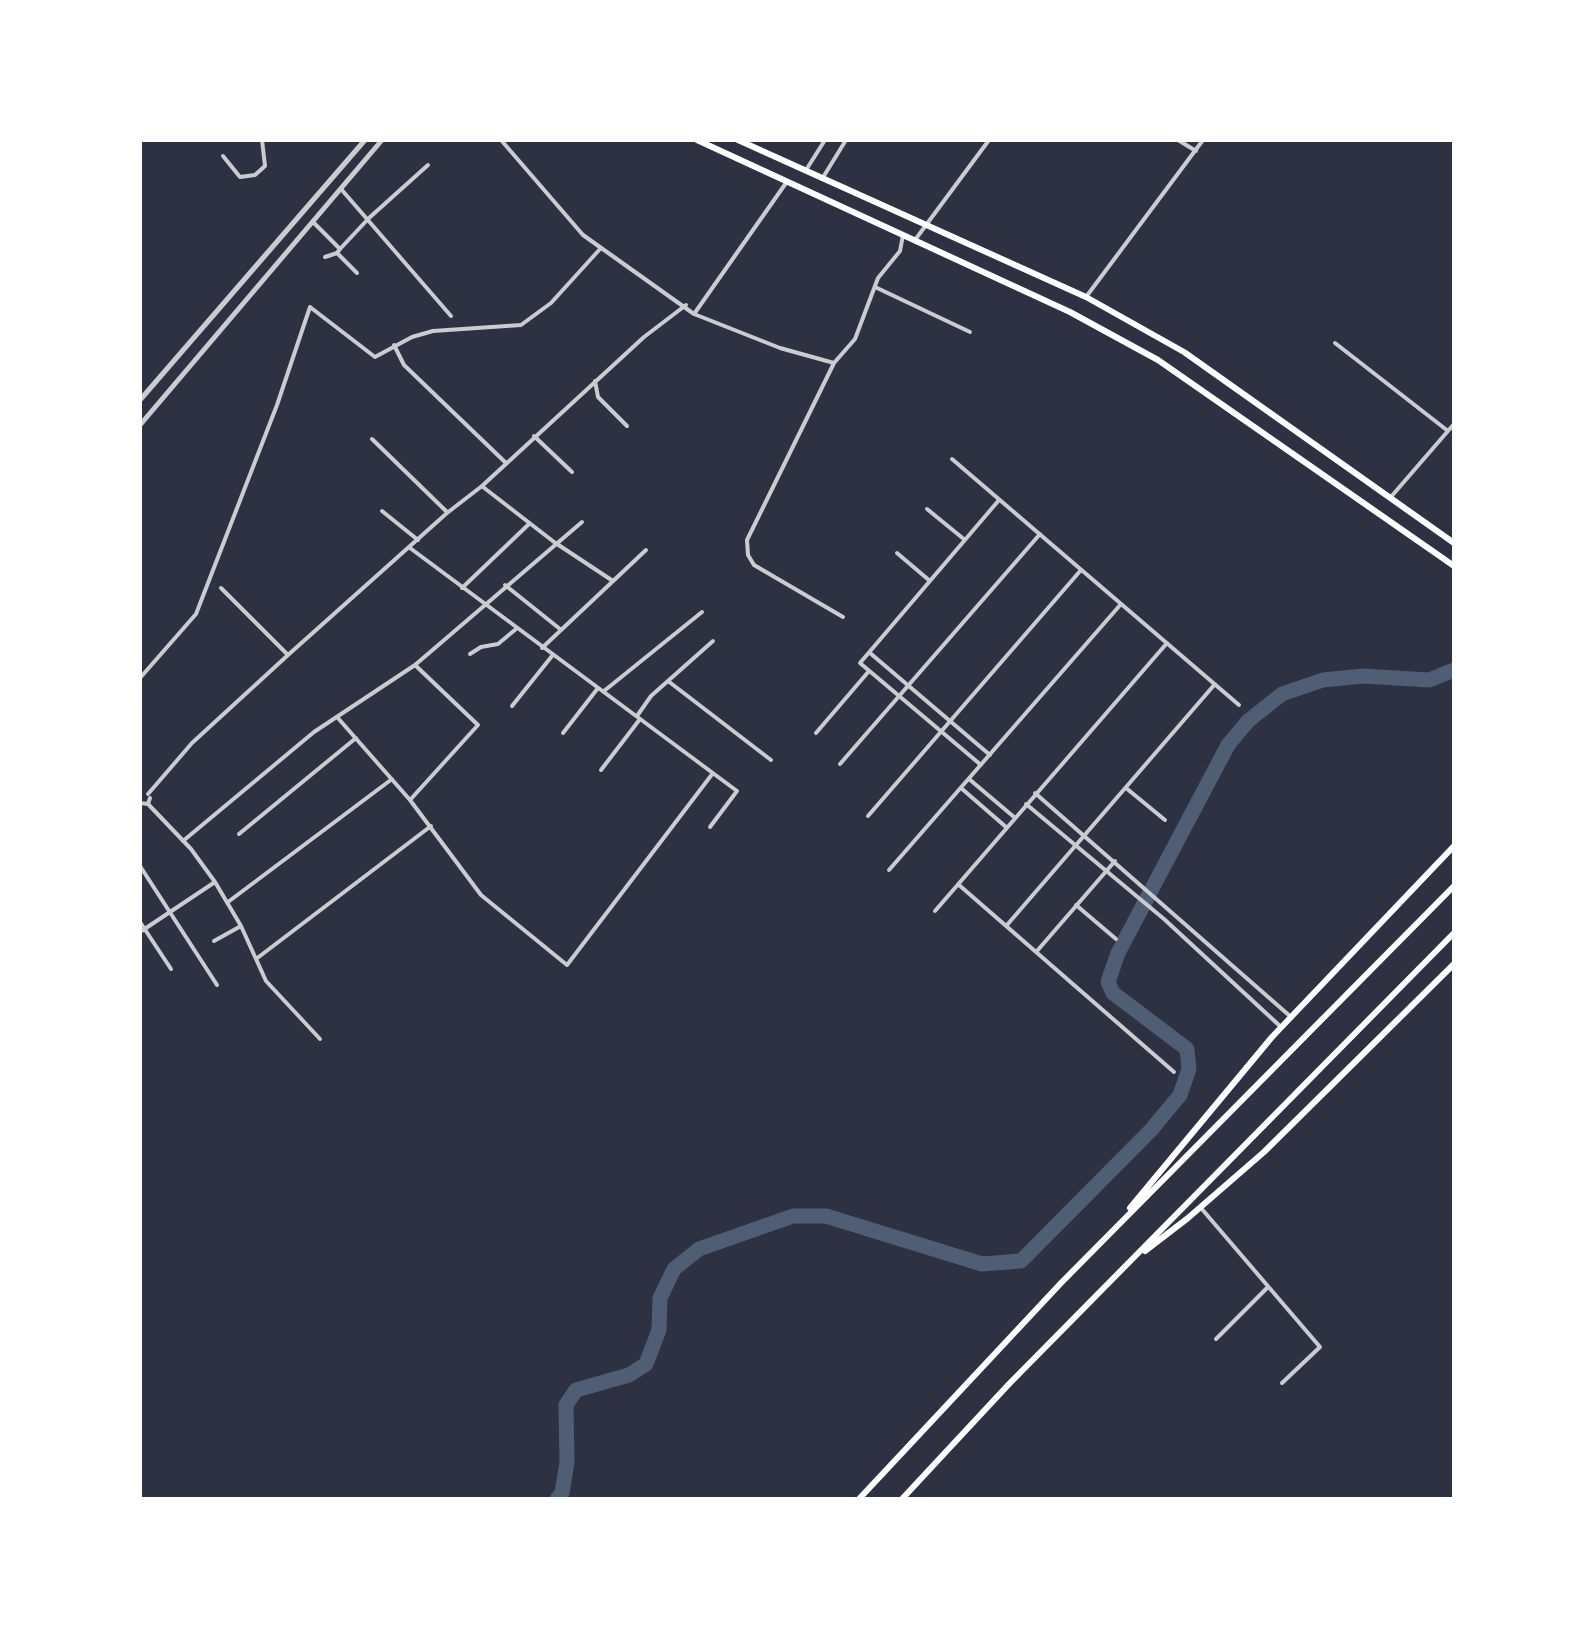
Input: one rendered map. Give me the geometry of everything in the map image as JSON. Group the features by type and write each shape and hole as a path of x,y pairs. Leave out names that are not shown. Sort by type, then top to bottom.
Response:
{"main road":[{"path":"697,140 1070,312 1158,360 1454,566"},
{"path":"742,141 1086,297 1184,352 1454,543"},
{"path":"1114,1229 1171,1155 1281,1027 1454,846"},
{"path":"859,1499 1114,1229 1454,886"},
{"path":"902,1499 1008,1384 1454,933"},
{"path":"1128,1263 1201,1208 1264,1152 1454,964"}],"street":[{"path":"223,156 240,177 255,175 265,166 262,140"},
{"path":"140,400 365,140"},
{"path":"140,425 382,140"},
{"path":"501,140 583,235 694,314 780,348 834,363"},
{"path":"805,172 825,140"},
{"path":"822,179 846,140"},
{"path":"915,240 989,140"},
{"path":"1178,140 1196,150"},
{"path":"1086,297 1203,140"},
{"path":"325,257 338,251 428,166"},
{"path":"694,314 786,184"},
{"path":"341,188 451,316"},
{"path":"313,222 357,273"},
{"path":"843,617 754,564 748,555 747,540 834,363 855,340 874,286 900,251 904,235"},
{"path":"140,678 196,614 310,308 375,357 433,330 521,326 551,303 600,249"},
{"path":"874,286 970,332"},
{"path":"320,1039 270,986 215,882 183,842 142,805 192,743 594,382 686,305"},
{"path":"196,336 208,346"},
{"path":"1335,343 1448,431"},
{"path":"394,345 404,365 506,463"},
{"path":"594,382 598,397 627,426"},
{"path":"1390,498 1454,424"},
{"path":"534,436 572,472"},
{"path":"372,438 447,513"},
{"path":"952,459 1239,705"},
{"path":"482,486 529,524 613,581"},
{"path":"981,765 860,664 999,500"},
{"path":"927,509 965,540"},
{"path":"382,511 418,540"},
{"path":"183,842 314,732 415,664 582,522"},
{"path":"462,588 529,524"},
{"path":"840,764 1040,534"},
{"path":"410,548 737,791 710,827"},
{"path":"542,648 646,550"},
{"path":"897,553 930,581"},
{"path":"868,816 1081,570"},
{"path":"505,584 560,628"},
{"path":"222,588 288,655"},
{"path":"889,870 1121,604"},
{"path":"563,733 600,690 702,612"},
{"path":"470,654 481,646 498,644 516,629"},
{"path":"601,770 668,680 713,641"},
{"path":"935,911 1167,642"},
{"path":"870,653 990,755"},
{"path":"512,706 552,656"},
{"path":"410,800 478,725 415,664"},
{"path":"816,733 869,671"},
{"path":"668,680 772,760"},
{"path":"1006,924 1215,684"},
{"path":"336,718 393,779 481,895 567,965 713,773"},
{"path":"238,834 356,738"},
{"path":"228,902 393,779"},
{"path":"969,779 1014,818"},
{"path":"961,788 1006,827"},
{"path":"1126,788 1165,820"},
{"path":"1035,792 1291,1017"},
{"path":"140,794 148,794"},
{"path":"1026,804 1175,929 1281,1027"},
{"path":"256,959 431,826"},
{"path":"1036,950 1115,861"},
{"path":"140,866 217,985"},
{"path":"142,931 215,882"},
{"path":"958,884 1174,1072"},
{"path":"1146,904 1154,894"},
{"path":"1076,906 1116,939"},
{"path":"1175,929 1183,920"},
{"path":"140,922 142,931 170,969"},
{"path":"214,942 241,926"},
{"path":"1201,1208 1320,1347 1282,1382"},
{"path":"1216,1340 1268,1286"}],"waterway":[{"path":"557,1499 562,1493 567,1462 566,1405 576,1390 629,1375 646,1364 659,1330 660,1298 674,1269 699,1249 793,1216 826,1216 982,1264 1021,1261 1151,1130 1180,1095 1189,1069 1187,1049 1113,993 1108,982 1118,953 1228,745 1248,721 1282,694 1323,680 1363,676 1429,680 1454,670"}]}
